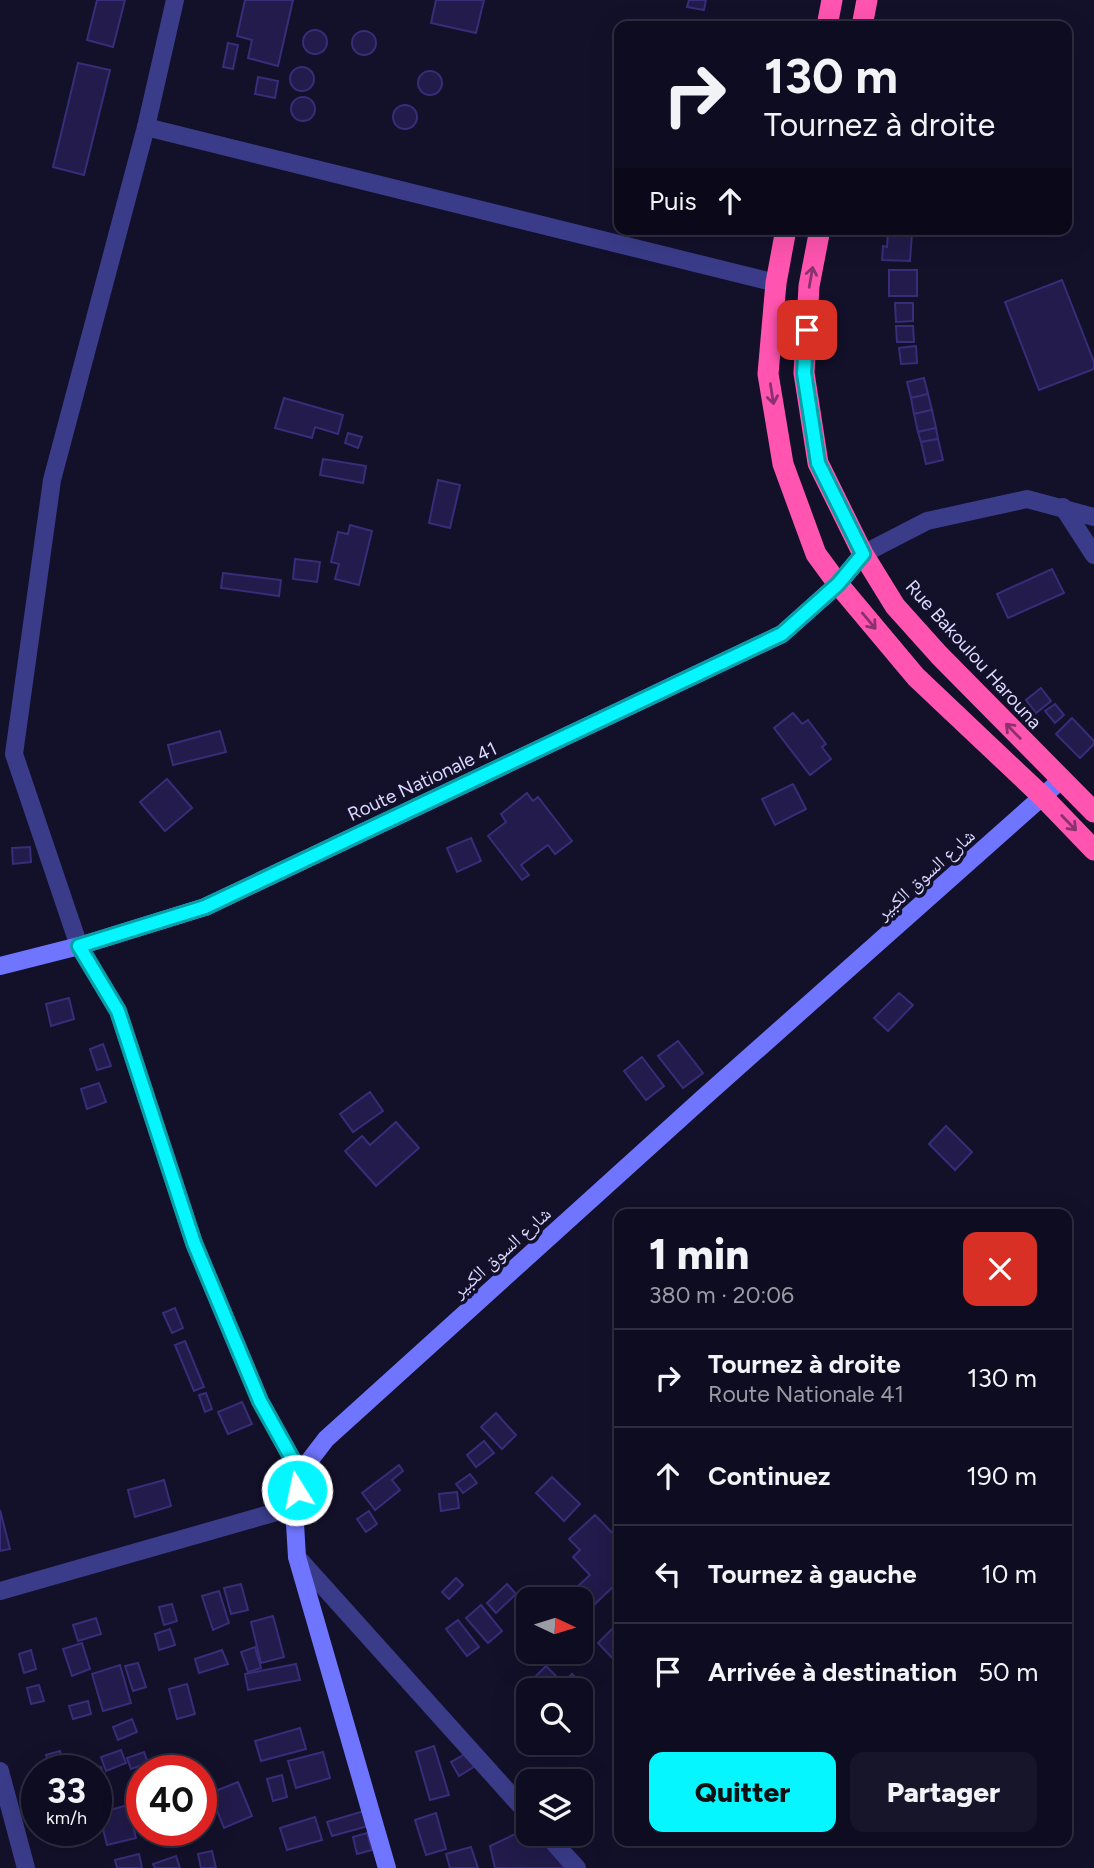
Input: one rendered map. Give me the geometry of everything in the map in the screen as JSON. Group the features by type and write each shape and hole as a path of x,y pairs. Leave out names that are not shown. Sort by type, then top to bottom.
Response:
{"highway":[{"path":"828,21 832,0"},
{"path":"863,21 867,0"},
{"path":"785,235 776,282 768,374 783,464 816,554 916,677 1043,797 1094,850"},
{"name":"Rue Bakoulou Harouna","path":"819,235 809,286 804,373 818,463 863,554 895,606 939,655 1094,812"}],"street":[{"path":"174,0 146,127 52,481 14,754 79,946 118,1011 194,1243 260,1401 300,1473"},
{"path":"146,127 776,282"},
{"path":"863,554 927,521 1027,499 1063,506 1094,517"},
{"path":"1063,506 1094,555"},
{"name":"Route Nationale 41","path":"0,965 79,946 205,907 782,634 838,584 863,554"},
{"name":"شارع السوق الكبير","path":"387,1868 297,1557 294,1507 300,1473 326,1439 346,1420 1060,780"},
{"path":"0,1591 294,1507"},
{"path":"297,1557 516,1801"},
{"path":"0,1771 26,1868"},
{"path":"557,1846 577,1868"}],"building":[{"path":"97,0 125,0 113,47 87,40"},
{"path":"245,0 293,0 278,66 248,58 252,40 237,36"},
{"path":"436,0 484,0 476,33 431,23"},
{"path":"689,0 706,0 704,10 687,7"},
{"path":"315,30 323,34 327,42 323,50 315,54 307,50 303,42 307,34"},
{"path":"364,31 372,35 376,43 372,51 364,55 356,51 352,43 356,35"},
{"path":"228,43 238,45 233,69 223,67"},
{"path":"78,63 110,70 84,175 53,167"},
{"path":"302,67 310,71 314,79 310,87 302,91 294,87 290,79 294,71"},
{"path":"430,71 438,75 442,83 438,91 430,95 422,91 418,83 422,75"},
{"path":"258,77 278,81 275,98 255,94"},
{"path":"303,97 311,101 315,109 311,117 303,121 295,117 291,109 295,101"},
{"path":"405,105 413,109 417,117 413,125 405,129 397,125 393,117 397,109"},
{"path":"888,235 912,235 910,261 882,260 883,246 887,247"},
{"path":"889,270 917,270 917,296 889,296"},
{"path":"1062,280 1094,362 1094,369 1039,390 1005,302"},
{"path":"895,303 913,303 913,321 896,322"},
{"path":"896,326 913,326 914,342 897,342"},
{"path":"916,346 917,363 901,364 899,348"},
{"path":"924,378 928,394 911,398 907,382"},
{"path":"928,394 932,410 914,414 911,398"},
{"path":"284,398 343,415 338,434 315,427 312,438 275,428"},
{"path":"932,410 936,428 918,432 914,414"},
{"path":"936,428 938,439 921,442 918,432"},
{"path":"348,433 362,437 358,448 345,443"},
{"path":"938,439 943,460 926,464 921,442"},
{"path":"323,459 366,466 363,483 320,475"},
{"path":"438,480 460,485 450,528 429,523"},
{"path":"350,525 372,531 359,585 335,579 339,564 331,562 338,532 348,534"},
{"path":"295,559 320,562 317,582 293,579"},
{"path":"1052,569 1064,593 1008,618 997,594"},
{"path":"223,573 281,580 279,596 221,588"},
{"path":"1041,688 1051,701 1036,713 1026,700"},
{"path":"1055,704 1064,715 1055,723 1045,711"},
{"path":"793,713 802,724 808,720 826,744 822,747 831,759 810,775 774,728"},
{"path":"1072,718 1094,741 1080,758 1056,734"},
{"path":"220,731 226,752 173,765 168,745"},
{"path":"167,779 192,808 165,831 140,802"},
{"path":"793,784 806,809 775,825 762,799"},
{"path":"527,793 533,801 538,797 572,841 555,854 548,845 521,865 529,875 522,880 488,836 506,822 501,814"},
{"path":"471,838 481,861 457,872 447,848"},
{"path":"30,847 31,862 13,864 12,848"},
{"path":"899,993 913,1005 888,1031 874,1018"},
{"path":"69,998 74,1019 51,1026 46,1004"},
{"path":"678,1041 703,1073 683,1088 658,1056"},
{"path":"103,1044 111,1066 97,1070 90,1049"},
{"path":"642,1057 664,1086 646,1100 624,1071"},
{"path":"99,1083 106,1102 87,1109 81,1089"},
{"path":"370,1092 383,1111 353,1132 340,1114"},
{"path":"396,1122 419,1148 376,1186 345,1151 362,1136 370,1145"},
{"path":"946,1126 972,1152 955,1170 929,1144"},
{"path":"175,1308 183,1328 172,1333 163,1313"},
{"path":"185,1341 204,1387 194,1391 175,1345"},
{"path":"206,1393 212,1409 205,1412 199,1395"},
{"path":"242,1402 252,1424 228,1434 218,1412"},
{"path":"496,1413 516,1435 502,1449 481,1427"},
{"path":"484,1441 494,1453 476,1467 467,1455"},
{"path":"399,1465 403,1471 392,1480 400,1490 375,1510 362,1493"},
{"path":"470,1474 477,1483 463,1493 456,1484"},
{"path":"552,1477 580,1504 564,1521 536,1493"},
{"path":"164,1480 171,1506 135,1517 128,1490"},
{"path":"457,1492 459,1508 441,1511 439,1494"},
{"path":"0,1510 10,1549 0,1551"},
{"path":"369,1511 377,1524 366,1532 357,1519"},
{"path":"595,1515 614,1535 614,1586 595,1604 593,1587 578,1586 590,1575 573,1557 580,1550 569,1539"},
{"path":"456,1578 463,1585 449,1599 442,1592"},
{"path":"241,1584 248,1610 231,1614 224,1588"},
{"path":"507,1584 516,1594 496,1613 487,1603"},
{"path":"219,1591 229,1623 213,1630 202,1596"},
{"path":"172,1604 177,1621 164,1625 159,1607"},
{"path":"481,1605 502,1631 488,1643 466,1618"},
{"path":"273,1616 284,1657 261,1663 251,1622"},
{"path":"96,1618 101,1634 78,1641 73,1625"},
{"path":"458,1620 479,1647 467,1656 446,1629"},
{"path":"614,1627 614,1660 598,1643"},
{"path":"170,1629 175,1645 159,1650 155,1634"},
{"path":"82,1643 90,1669 72,1676 63,1649"},
{"path":"255,1647 261,1668 248,1672 241,1652"},
{"path":"31,1650 36,1669 24,1673 19,1654"},
{"path":"222,1650 228,1664 199,1673 195,1659"},
{"path":"138,1663 146,1687 133,1691 125,1666"},
{"path":"296,1664 300,1680 248,1690 245,1674"},
{"path":"120,1665 131,1703 103,1711 92,1674"},
{"path":"546,1666 558,1678 534,1678"},
{"path":"187,1684 195,1714 177,1719 169,1689"},
{"path":"39,1685 44,1701 31,1704 27,1688"},
{"path":"88,1701 91,1714 73,1719 69,1706"},
{"path":"132,1719 137,1732 118,1740 113,1727"},
{"path":"300,1728 306,1749 261,1761 255,1741"},
{"path":"434,1746 449,1795 430,1800 416,1752"},
{"path":"121,1750 126,1763 112,1769 112,1755 107,1755"},
{"path":"323,1752 330,1778 296,1788 288,1761"},
{"path":"469,1752 477,1765 459,1776 451,1762"},
{"path":"282,1775 287,1797 273,1801 267,1779"},
{"path":"238,1782 252,1816 224,1828 217,1810 217,1790"},
{"path":"126,1806 126,1840 112,1844 112,1809"},
{"path":"364,1811 368,1826 332,1836 327,1822"},
{"path":"436,1813 446,1849 426,1855 415,1820"},
{"path":"315,1817 322,1840 287,1850 280,1828"},
{"path":"367,1833 372,1850 357,1854 353,1837"},
{"path":"516,1834 516,1846 546,1846 565,1868 495,1868 490,1846"},
{"path":"471,1847 478,1868 450,1868 446,1854"},
{"path":"212,1851 216,1868 201,1868 198,1854"},
{"path":"139,1854 142,1868 117,1868 115,1860"},
{"path":"176,1856 180,1868 155,1868 153,1864"}],"route":[{"path":"297,1490 300,1473 260,1401 194,1243 118,1011 79,946 205,907 782,634 838,584 863,554 818,463 804,373 807,330"}]}
